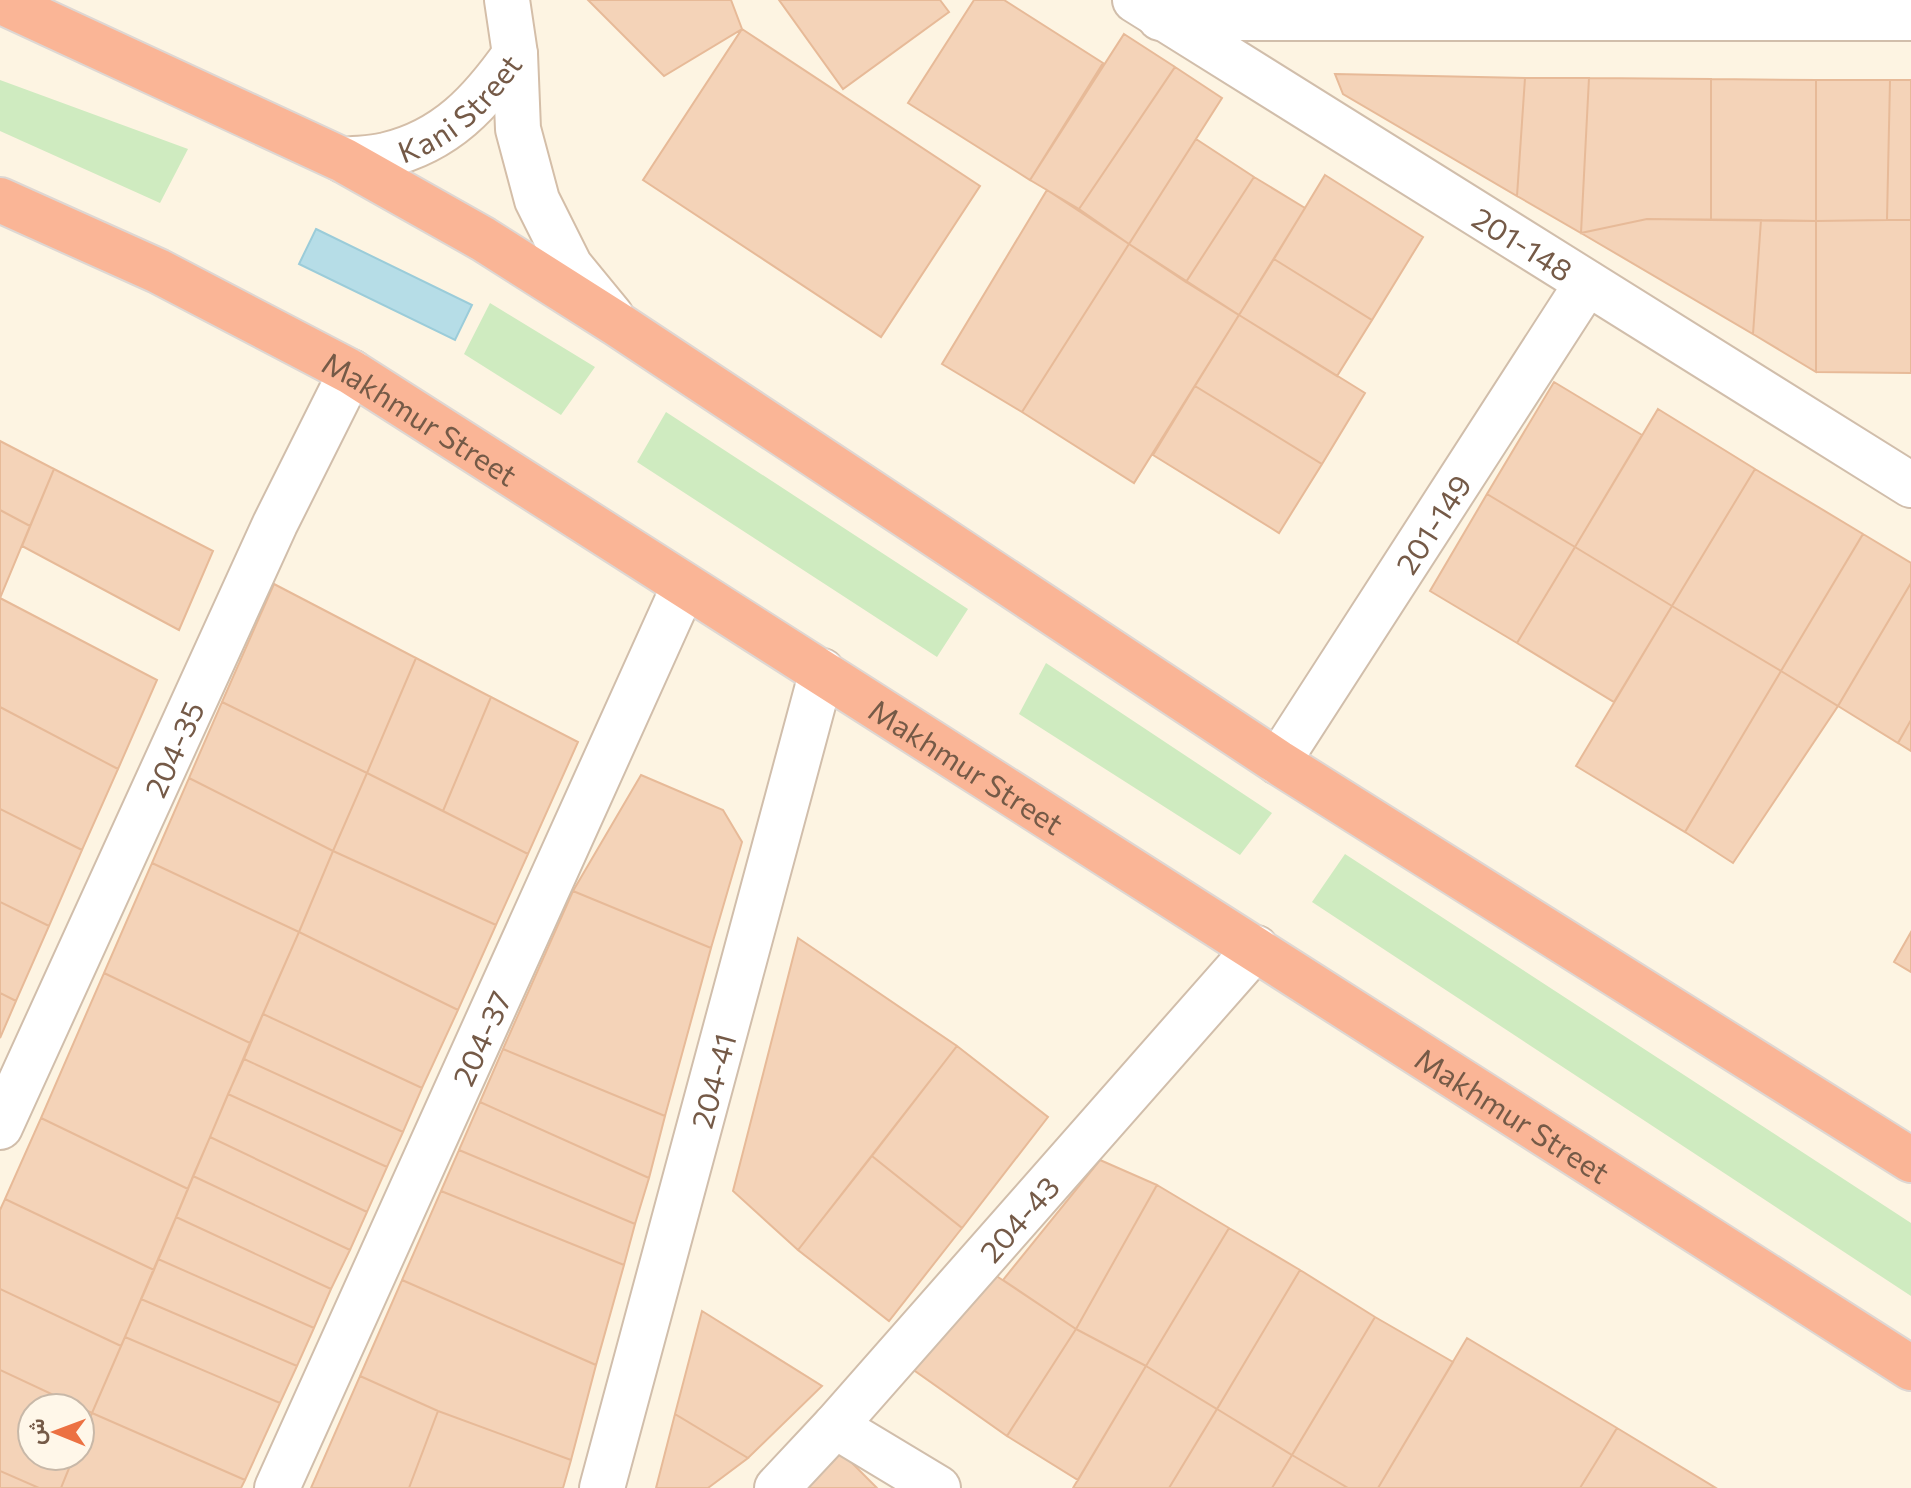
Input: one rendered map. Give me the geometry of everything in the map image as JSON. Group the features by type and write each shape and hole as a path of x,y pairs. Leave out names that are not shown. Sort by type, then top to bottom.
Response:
{"highway":[{"path":"0,1 343,160 483,239 617,324 1278,762 1911,1160"},
{"name":"Makhmur Street","path":"0,200 158,271 351,372 1911,1368"}],"street":[{"name":"Kani Street","path":"343,160 385,156 425,142 460,120 490,90 515,54 507,0"},
{"path":"1148,9 1911,18"},
{"name":"201-148","path":"1148,9 1587,283 1900,471"},
{"path":"515,54 518,129 537,200 570,266 617,324"},
{"name":"201-149","path":"1278,762 1587,283"},
{"name":"204-35","path":"0,1127 275,524 351,372"},
{"name":"204-37","path":"277,1488 684,586"},
{"name":"204-41","path":"602,1488 822,671"},
{"name":"204-43","path":"777,1488 1256,948"},
{"path":"835,1426 938,1488"}],"green space":[{"path":"0,80 188,149 160,203 0,131"},
{"path":"490,303 595,367 561,415 464,354"},
{"path":"666,412 968,609 937,657 637,462"},
{"path":"1046,663 1272,813 1240,855 1019,714"},
{"path":"1345,854 1911,1223 1911,1296 1312,902"}],"water":[{"path":"316,229 472,305 455,340 299,264"}],"building":[{"path":"588,0 731,0 742,29 664,76"},
{"path":"779,0 940,0 949,12 843,89"},
{"path":"974,0 1004,0 1103,63 1030,180 908,103"},
{"path":"742,29 980,186 881,337 643,180"},
{"path":"1124,34 1175,67 1079,209 1030,180"},
{"path":"1175,67 1222,98 1129,244 1079,209"},
{"path":"1335,74 1525,78 1517,196 1343,94"},
{"path":"1525,78 1589,78 1581,233 1517,196"},
{"path":"1589,78 1711,79 1711,220 1647,219 1581,233"},
{"path":"1711,79 1816,80 1816,221 1711,220"},
{"path":"1816,80 1890,80 1887,220 1816,221"},
{"path":"1890,80 1911,80 1911,220 1887,220"},
{"path":"1196,139 1254,177 1186,282 1129,244"},
{"path":"1325,175 1423,237 1372,320 1274,259"},
{"path":"1254,177 1305,208 1239,315 1186,282"},
{"path":"1047,190 1129,244 1022,412 942,364"},
{"path":"1647,219 1761,220 1753,334 1581,233"},
{"path":"1761,220 1816,221 1816,372 1753,334"},
{"path":"1911,220 1911,373 1816,372 1816,221"},
{"path":"1129,244 1239,315 1134,483 1022,412"},
{"path":"1274,259 1372,320 1337,376 1239,315"},
{"path":"1239,315 1365,393 1322,464 1195,386"},
{"path":"1554,382 1642,435 1575,547 1487,494"},
{"path":"1195,386 1322,464 1279,533 1153,455"},
{"path":"1658,409 1755,469 1672,606 1575,547"},
{"path":"0,441 54,469 30,526 0,510"},
{"path":"54,469 213,551 179,630 22,546"},
{"path":"1755,469 1863,534 1781,671 1672,606"},
{"path":"1487,494 1575,547 1517,643 1430,591"},
{"path":"0,510 30,526 0,598"},
{"path":"1863,534 1911,563 1911,583 1838,706 1781,671"},
{"path":"1575,547 1672,606 1614,702 1517,643"},
{"path":"1911,583 1911,720 1898,743 1838,706"},
{"path":"274,584 416,658 367,773 222,702"},
{"path":"0,598 157,680 118,769 0,707"},
{"path":"1672,606 1781,671 1685,832 1576,766"},
{"path":"416,658 491,697 443,811 367,773"},
{"path":"1781,671 1838,706 1733,863 1685,832"},
{"path":"491,697 578,742 528,854 443,811"},
{"path":"222,702 367,773 333,851 189,778"},
{"path":"0,707 118,769 82,850 0,809"},
{"path":"1911,720 1911,751 1898,743"},
{"path":"367,773 528,854 496,925 333,851"},
{"path":"641,775 723,810 742,842 711,948 573,891"},
{"path":"189,778 333,851 299,932 152,863"},
{"path":"0,809 82,850 49,926 0,902"},
{"path":"333,851 496,925 458,1010 299,932"},
{"path":"152,863 299,932 250,1043 104,973"},
{"path":"573,891 711,948 665,1116 503,1049"},
{"path":"0,902 49,926 16,1001 0,993"},
{"path":"299,932 458,1010 422,1088 263,1014"},
{"path":"1911,932 1911,972 1894,962"},
{"path":"798,938 957,1046 798,1250 733,1191"},
{"path":"104,973 250,1043 188,1189 41,1118"},
{"path":"0,993 16,1001 0,1038"},
{"path":"263,1014 422,1088 403,1132 244,1059"},
{"path":"957,1046 1048,1117 962,1228 872,1156"},
{"path":"503,1049 665,1116 649,1178 480,1102"},
{"path":"244,1059 403,1132 387,1167 228,1094"},
{"path":"228,1094 387,1167 367,1212 210,1137"},
{"path":"480,1102 649,1178 635,1224 459,1150"},
{"path":"41,1118 188,1189 154,1270 5,1199"},
{"path":"210,1137 367,1212 350,1250 193,1176"},
{"path":"459,1150 635,1224 624,1265 441,1191"},
{"path":"872,1156 962,1228 889,1321 798,1250"},
{"path":"1100,1160 1157,1185 1076,1329 1003,1280"},
{"path":"193,1176 350,1250 331,1289 176,1217"},
{"path":"1157,1185 1229,1228 1146,1366 1076,1329"},
{"path":"441,1191 624,1265 596,1365 402,1280"},
{"path":"5,1199 154,1270 121,1346 0,1289 0,1210"},
{"path":"176,1217 331,1289 314,1328 158,1259"},
{"path":"1229,1228 1300,1270 1217,1409 1146,1366"},
{"path":"158,1259 314,1328 297,1366 141,1299"},
{"path":"1300,1270 1375,1317 1292,1455 1217,1409"},
{"path":"992,1273 1076,1329 1007,1436 908,1366"},
{"path":"402,1280 596,1365 571,1460 438,1411 360,1376"},
{"path":"0,1289 121,1346 96,1404 96,1392 47,1392 0,1370"},
{"path":"141,1299 297,1366 280,1403 125,1337"},
{"path":"702,1311 822,1386 748,1458 675,1414"},
{"path":"1375,1317 1453,1362 1378,1488 1348,1488 1292,1455"},
{"path":"1076,1329 1146,1366 1078,1480 1007,1436"},
{"path":"125,1337 280,1403 245,1480 96,1415 96,1404"},
{"path":"1467,1338 1617,1428 1580,1488 1378,1488"},
{"path":"1146,1366 1217,1409 1169,1488 1073,1488"},
{"path":"0,1370 47,1392 16,1392 16,1472 68,1472 61,1488 39,1488 0,1471"},
{"path":"360,1376 438,1411 409,1488 311,1488"},
{"path":"1217,1409 1292,1455 1272,1488 1169,1488"},
{"path":"438,1411 571,1460 563,1488 409,1488"},
{"path":"675,1414 748,1458 708,1488 656,1488"},
{"path":"96,1415 245,1480 241,1488 61,1488 68,1472 96,1472"},
{"path":"1617,1428 1716,1488 1580,1488"},
{"path":"837,1448 877,1488 799,1488"},
{"path":"1292,1455 1348,1488 1272,1488"},
{"path":"0,1471 39,1488 0,1488"}]}
